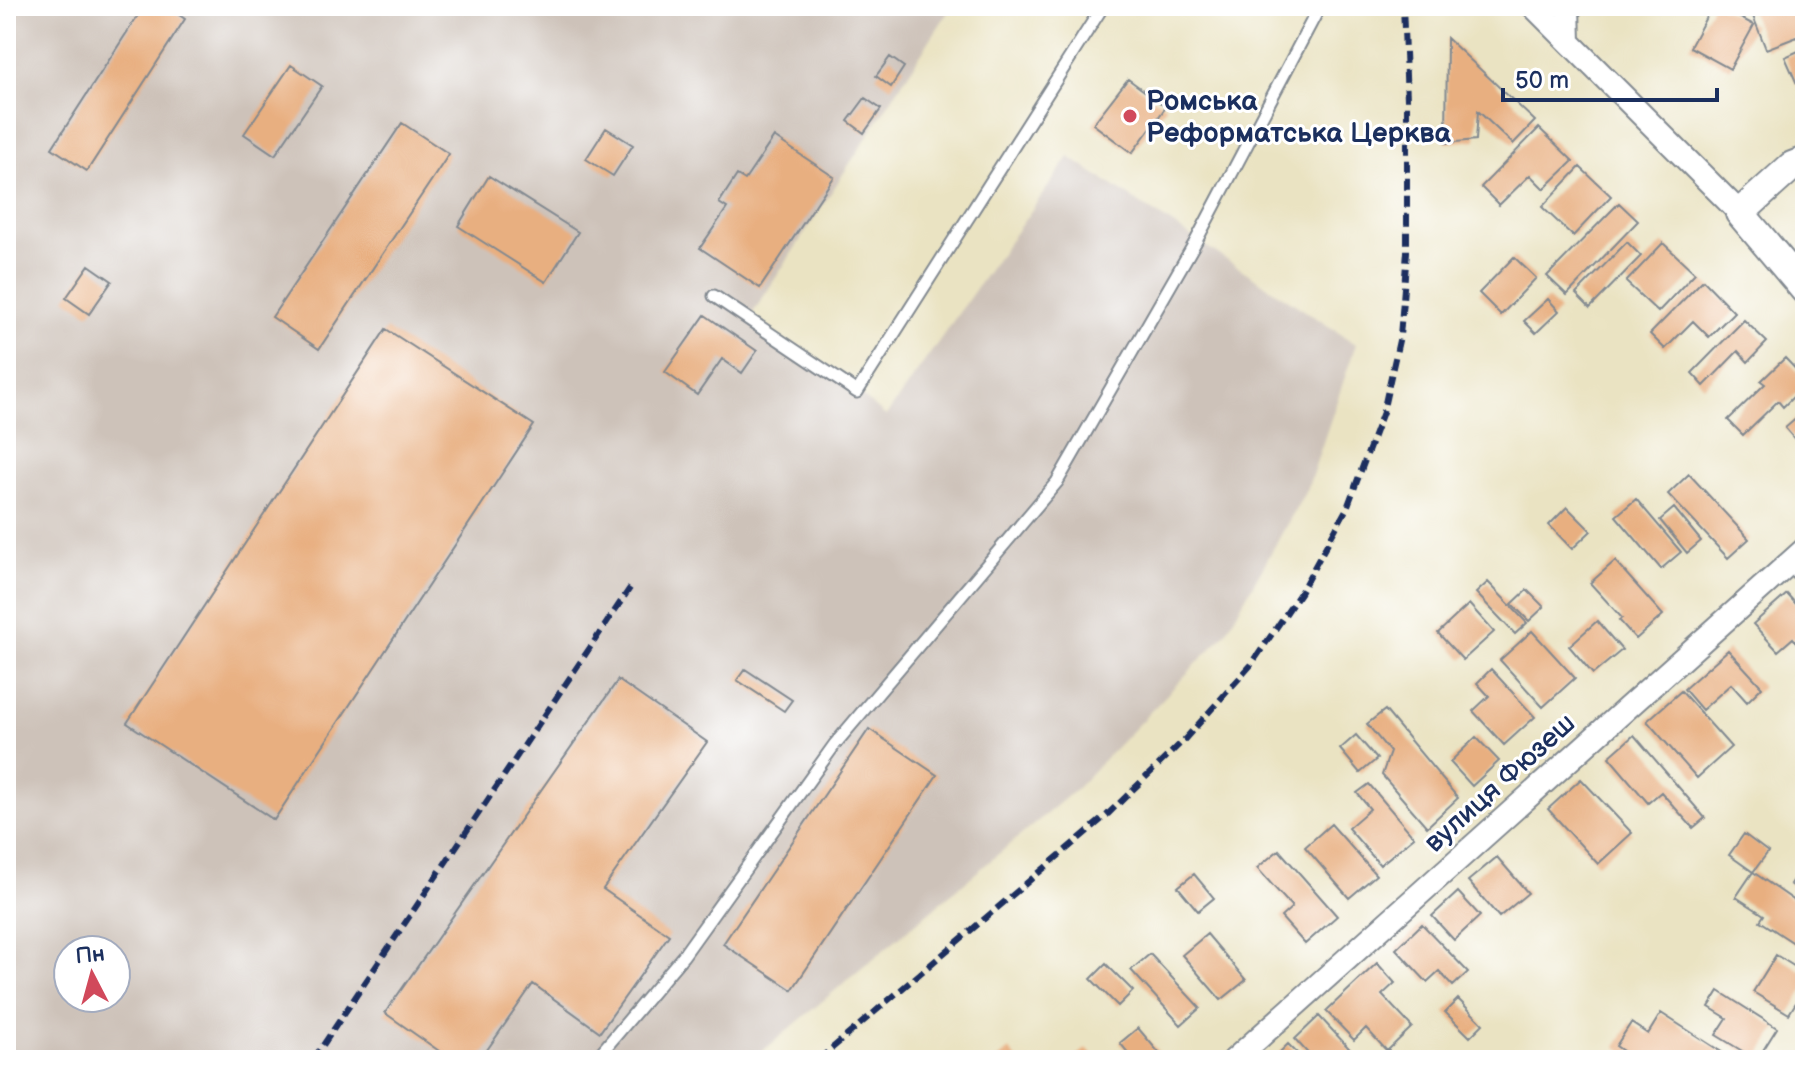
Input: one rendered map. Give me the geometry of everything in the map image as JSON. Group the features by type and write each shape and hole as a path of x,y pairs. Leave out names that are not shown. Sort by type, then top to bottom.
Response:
{"street":[{"path":"1533,6 1740,213 1805,290"},
{"path":"1568,6 1569,42"},
{"path":"1740,213 1792,166 1805,161"},
{"name":"вулиця Фюзеш","path":"1234,1060 1805,549"}],"lane":[{"path":"714,296 857,392 1103,6"},
{"path":"595,1060 683,956 835,744 1057,482 1196,241 1320,6"}],"shaded area":[{"path":"6,6 952,6 749,319 857,392 886,416 1069,157 1356,344 1308,487 1225,634 1075,790 752,1060 6,1060"}],"building":[{"path":"144,6 166,6 185,19 87,171 52,148"},
{"path":"1712,6 1718,6 1754,25 1730,69 1690,47"},
{"path":"1749,6 1797,6 1805,25 1805,34 1766,49"},
{"path":"1447,38 1535,121 1513,144 1478,111 1476,140 1446,143"},
{"path":"1805,48 1805,102 1785,57"},
{"path":"890,57 904,67 891,87 876,76"},
{"path":"291,65 322,86 275,155 244,134"},
{"name":"Ромська Реформатська Церква","path":"1128,79 1166,107 1132,153 1093,124"},
{"path":"865,98 881,109 864,133 848,121"},
{"path":"402,123 449,154 319,349 272,317"},
{"path":"606,128 633,145 613,176 586,159"},
{"path":"1539,128 1573,161 1544,189 1530,175 1499,205 1481,187"},
{"path":"774,137 834,177 760,288 700,248 727,208 719,203 737,175 745,180"},
{"path":"1580,167 1611,196 1573,236 1542,207"},
{"path":"489,176 578,232 546,282 458,226"},
{"path":"1619,203 1638,221 1567,295 1547,276"},
{"path":"1627,242 1641,256 1590,308 1576,294"},
{"path":"1663,243 1695,273 1658,312 1626,282"},
{"path":"1514,257 1536,278 1501,315 1479,293"},
{"path":"89,265 112,281 89,314 66,298"},
{"path":"1703,280 1734,312 1709,337 1693,321 1665,349 1650,334"},
{"path":"1548,299 1559,311 1536,333 1524,321"},
{"path":"705,315 757,351 742,373 722,359 697,395 665,372"},
{"path":"1744,320 1767,342 1748,362 1738,351 1704,386 1692,373"},
{"path":"386,329 534,425 274,820 127,723"},
{"path":"1785,358 1805,379 1805,385 1783,407 1778,401 1743,435 1728,420 1765,384 1761,381"},
{"path":"1805,411 1805,451 1785,428"},
{"path":"1689,474 1749,539 1728,558 1668,494"},
{"path":"1636,499 1681,552 1661,569 1616,516"},
{"path":"1567,507 1591,531 1572,549 1549,525"},
{"path":"1674,508 1701,541 1687,553 1660,520"},
{"path":"1615,561 1663,615 1636,639 1619,620 1622,618 1590,583"},
{"path":"1488,582 1527,623 1515,634 1476,593"},
{"path":"1527,590 1544,607 1529,621 1512,604"},
{"path":"1787,594 1805,614 1805,651 1793,638 1778,651 1753,624"},
{"path":"1469,604 1494,632 1463,660 1438,633"},
{"path":"1597,621 1622,650 1593,674 1569,646"},
{"path":"1532,631 1575,678 1543,707 1500,660"},
{"path":"1728,650 1762,687 1747,702 1731,684 1702,710 1684,689"},
{"path":"745,669 792,700 784,711 737,680"},
{"path":"1491,669 1535,717 1504,745 1473,711 1489,696 1477,683"},
{"path":"618,680 707,742 603,889 669,935 600,1032 533,984 480,1060 452,1060 385,1013"},
{"path":"1681,691 1731,747 1697,778 1647,721"},
{"path":"1385,710 1458,798 1427,827 1382,775 1390,752 1367,724"},
{"path":"869,729 937,775 792,990 723,944"},
{"path":"1356,735 1377,759 1360,773 1340,749"},
{"path":"1634,735 1705,818 1693,828 1661,792 1648,803 1609,757"},
{"path":"1476,737 1499,761 1472,786 1450,762"},
{"path":"1581,779 1632,833 1598,864 1548,809"},
{"path":"1369,784 1414,837 1380,865 1348,828 1370,809 1357,793"},
{"path":"1331,824 1376,875 1349,898 1305,847"},
{"path":"1744,834 1768,852 1753,872 1729,855"},
{"path":"1279,850 1337,916 1305,944 1281,917 1292,907 1257,868"},
{"path":"1497,857 1528,893 1499,917 1468,881"},
{"path":"1805,862 1805,894 1790,884"},
{"path":"1753,872 1805,908 1805,933 1797,945 1760,921 1764,915 1736,897"},
{"path":"1194,874 1214,898 1198,911 1178,887"},
{"path":"1458,892 1480,916 1454,940 1432,916"},
{"path":"1422,924 1468,972 1453,986 1439,971 1427,982 1396,949"},
{"path":"1207,934 1246,980 1221,1000 1182,955"},
{"path":"1150,954 1200,1008 1181,1025 1131,970"},
{"path":"1776,955 1805,973 1805,988 1789,1014 1753,992"},
{"path":"1377,963 1395,983 1382,995 1412,1027 1387,1051 1366,1028 1354,1040 1326,1011"},
{"path":"1106,964 1133,991 1118,1006 1091,979"},
{"path":"1719,991 1777,1028 1757,1060 1716,1035 1727,1018 1709,1007"},
{"path":"1458,999 1483,1024 1470,1037 1445,1012"},
{"path":"1661,1013 1734,1060 1636,1060 1616,1046 1631,1023 1648,1034"},
{"path":"1319,1016 1360,1060 1336,1060 1330,1053 1323,1060 1314,1060 1295,1039"},
{"path":"1138,1028 1165,1060 1134,1060 1120,1043"},
{"path":"1288,1044 1304,1060 1272,1060"},
{"path":"1087,1048 1097,1060 1072,1060"},
{"path":"1009,1050 1018,1060 997,1060"}],"railway":[{"path":"818,1060 1108,814 1185,739 1251,665 1300,593 1347,508 1383,412 1400,336 1407,252 1407,99 1403,6"},
{"path":"313,1060 630,588"}],"place":[{"name":"Ромська Реформатська Церква","path":"1130,116"}]}
